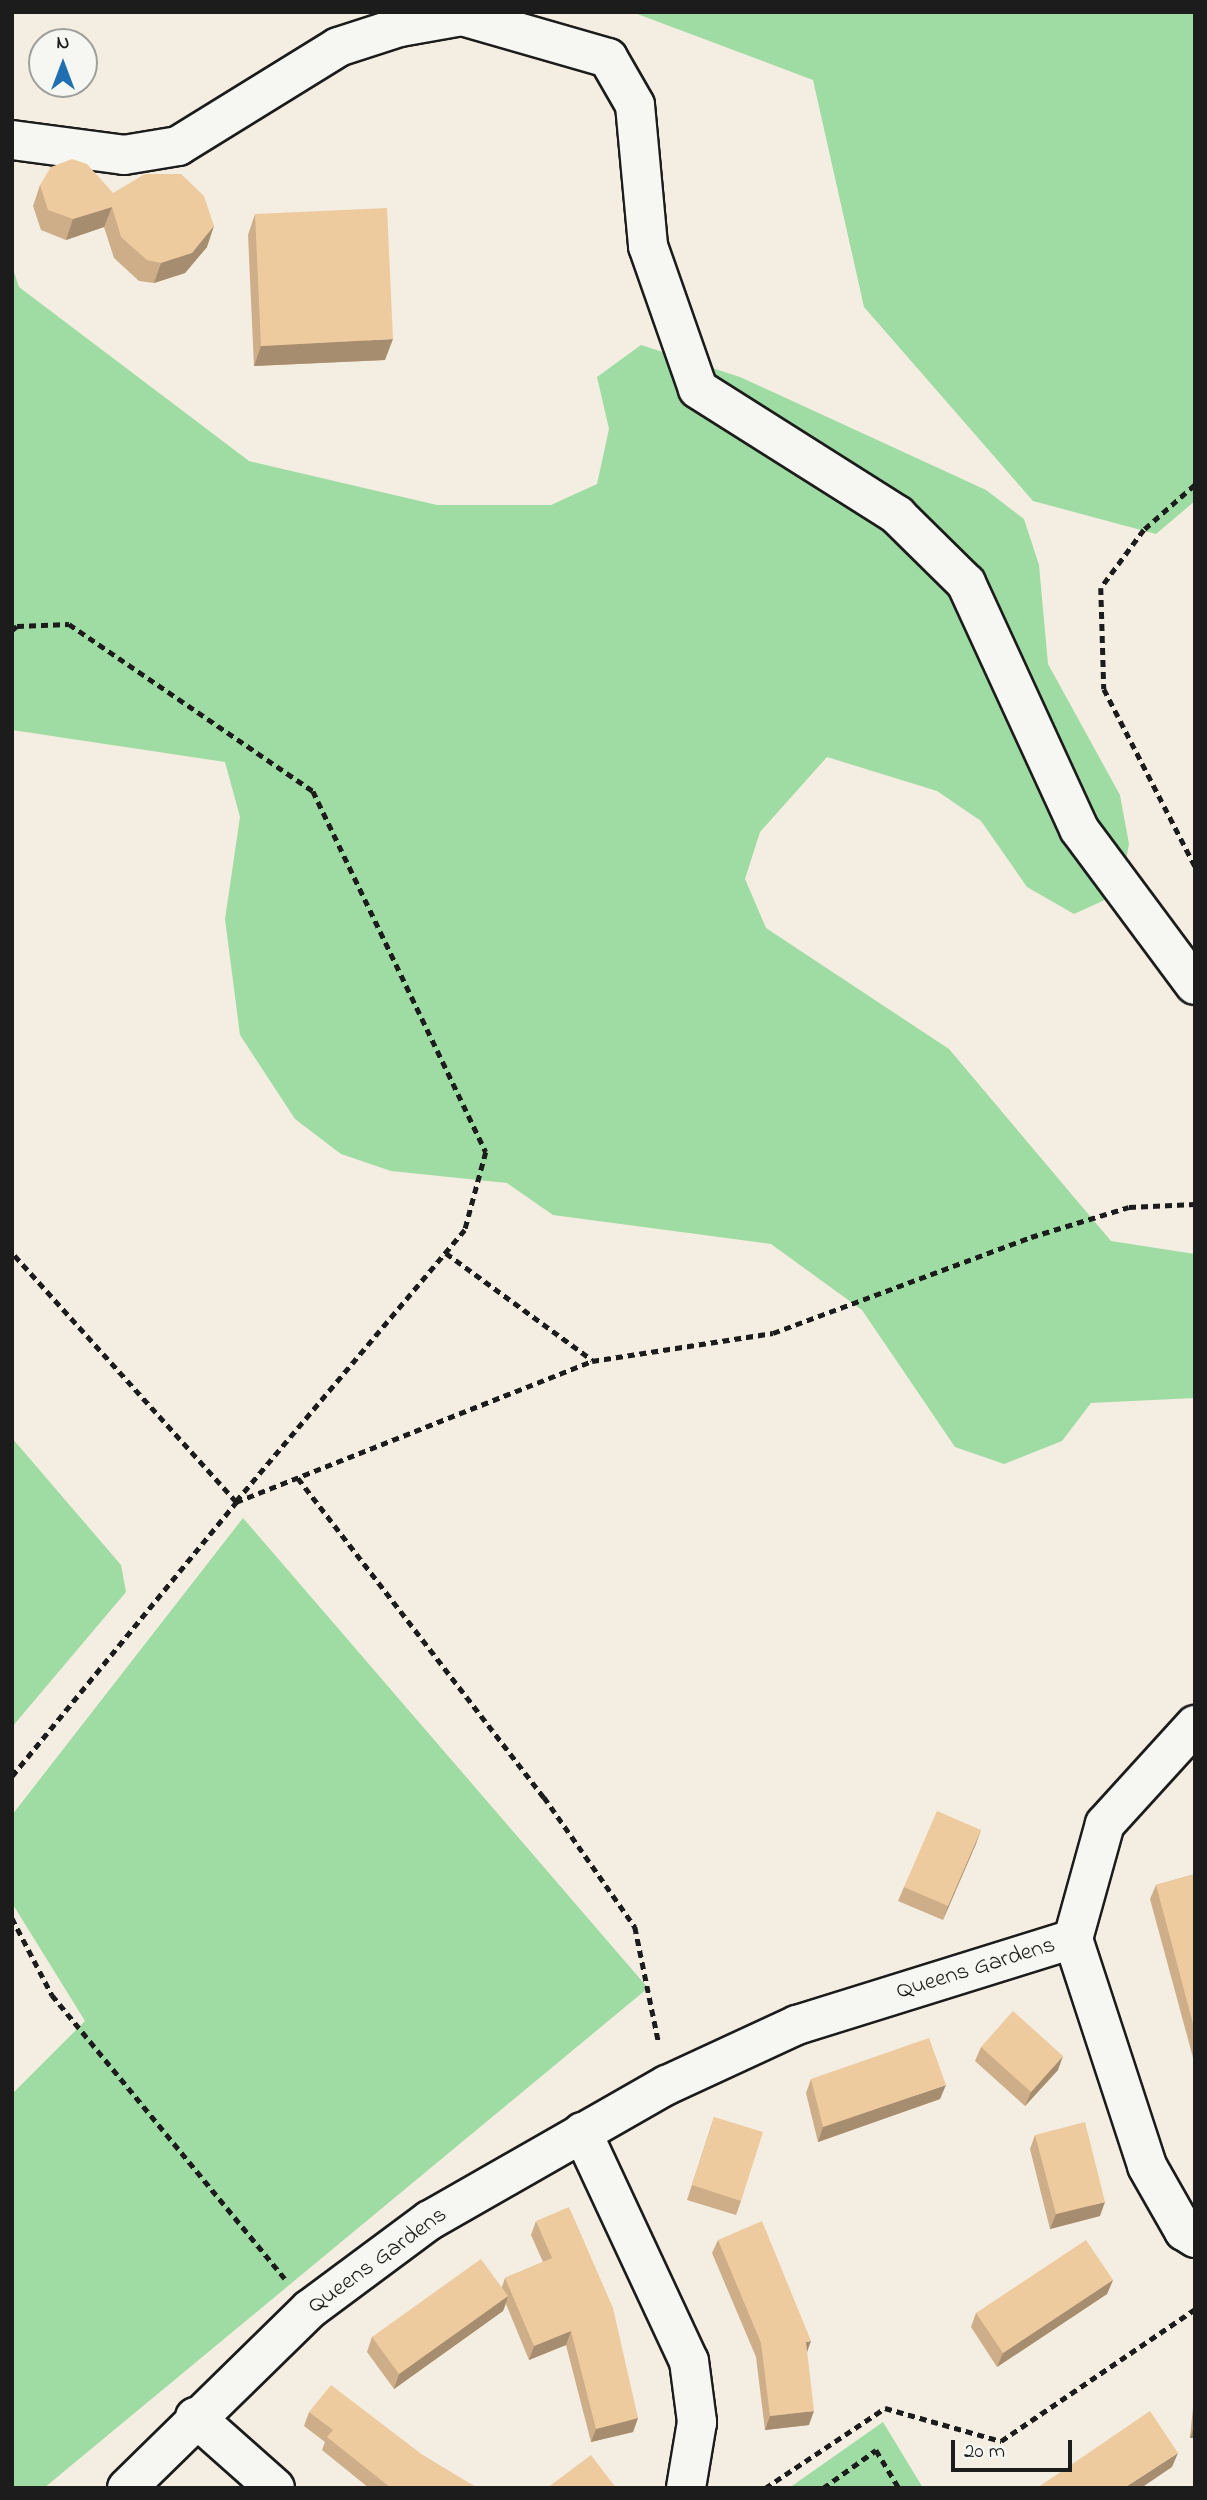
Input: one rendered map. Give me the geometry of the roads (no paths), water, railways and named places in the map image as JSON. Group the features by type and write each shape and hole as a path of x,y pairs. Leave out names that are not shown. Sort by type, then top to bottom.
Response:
{"street":[{"path":"12,140 124,155 178,146 338,47 400,27 462,16 608,58 635,105 648,246 698,389 897,515 966,583 1079,829 1195,985"},
{"path":"1073,1939 1105,1824 1195,1725"},
{"name":"Queens Gardens","path":"127,2488 195,2417 310,2309 430,2220 667,2085 797,2025 1073,1939 1147,2166 1184,2231 1195,2238"},
{"path":"582,2132 689,2361 697,2421 686,2488"},
{"path":"195,2417 275,2488"}]}
